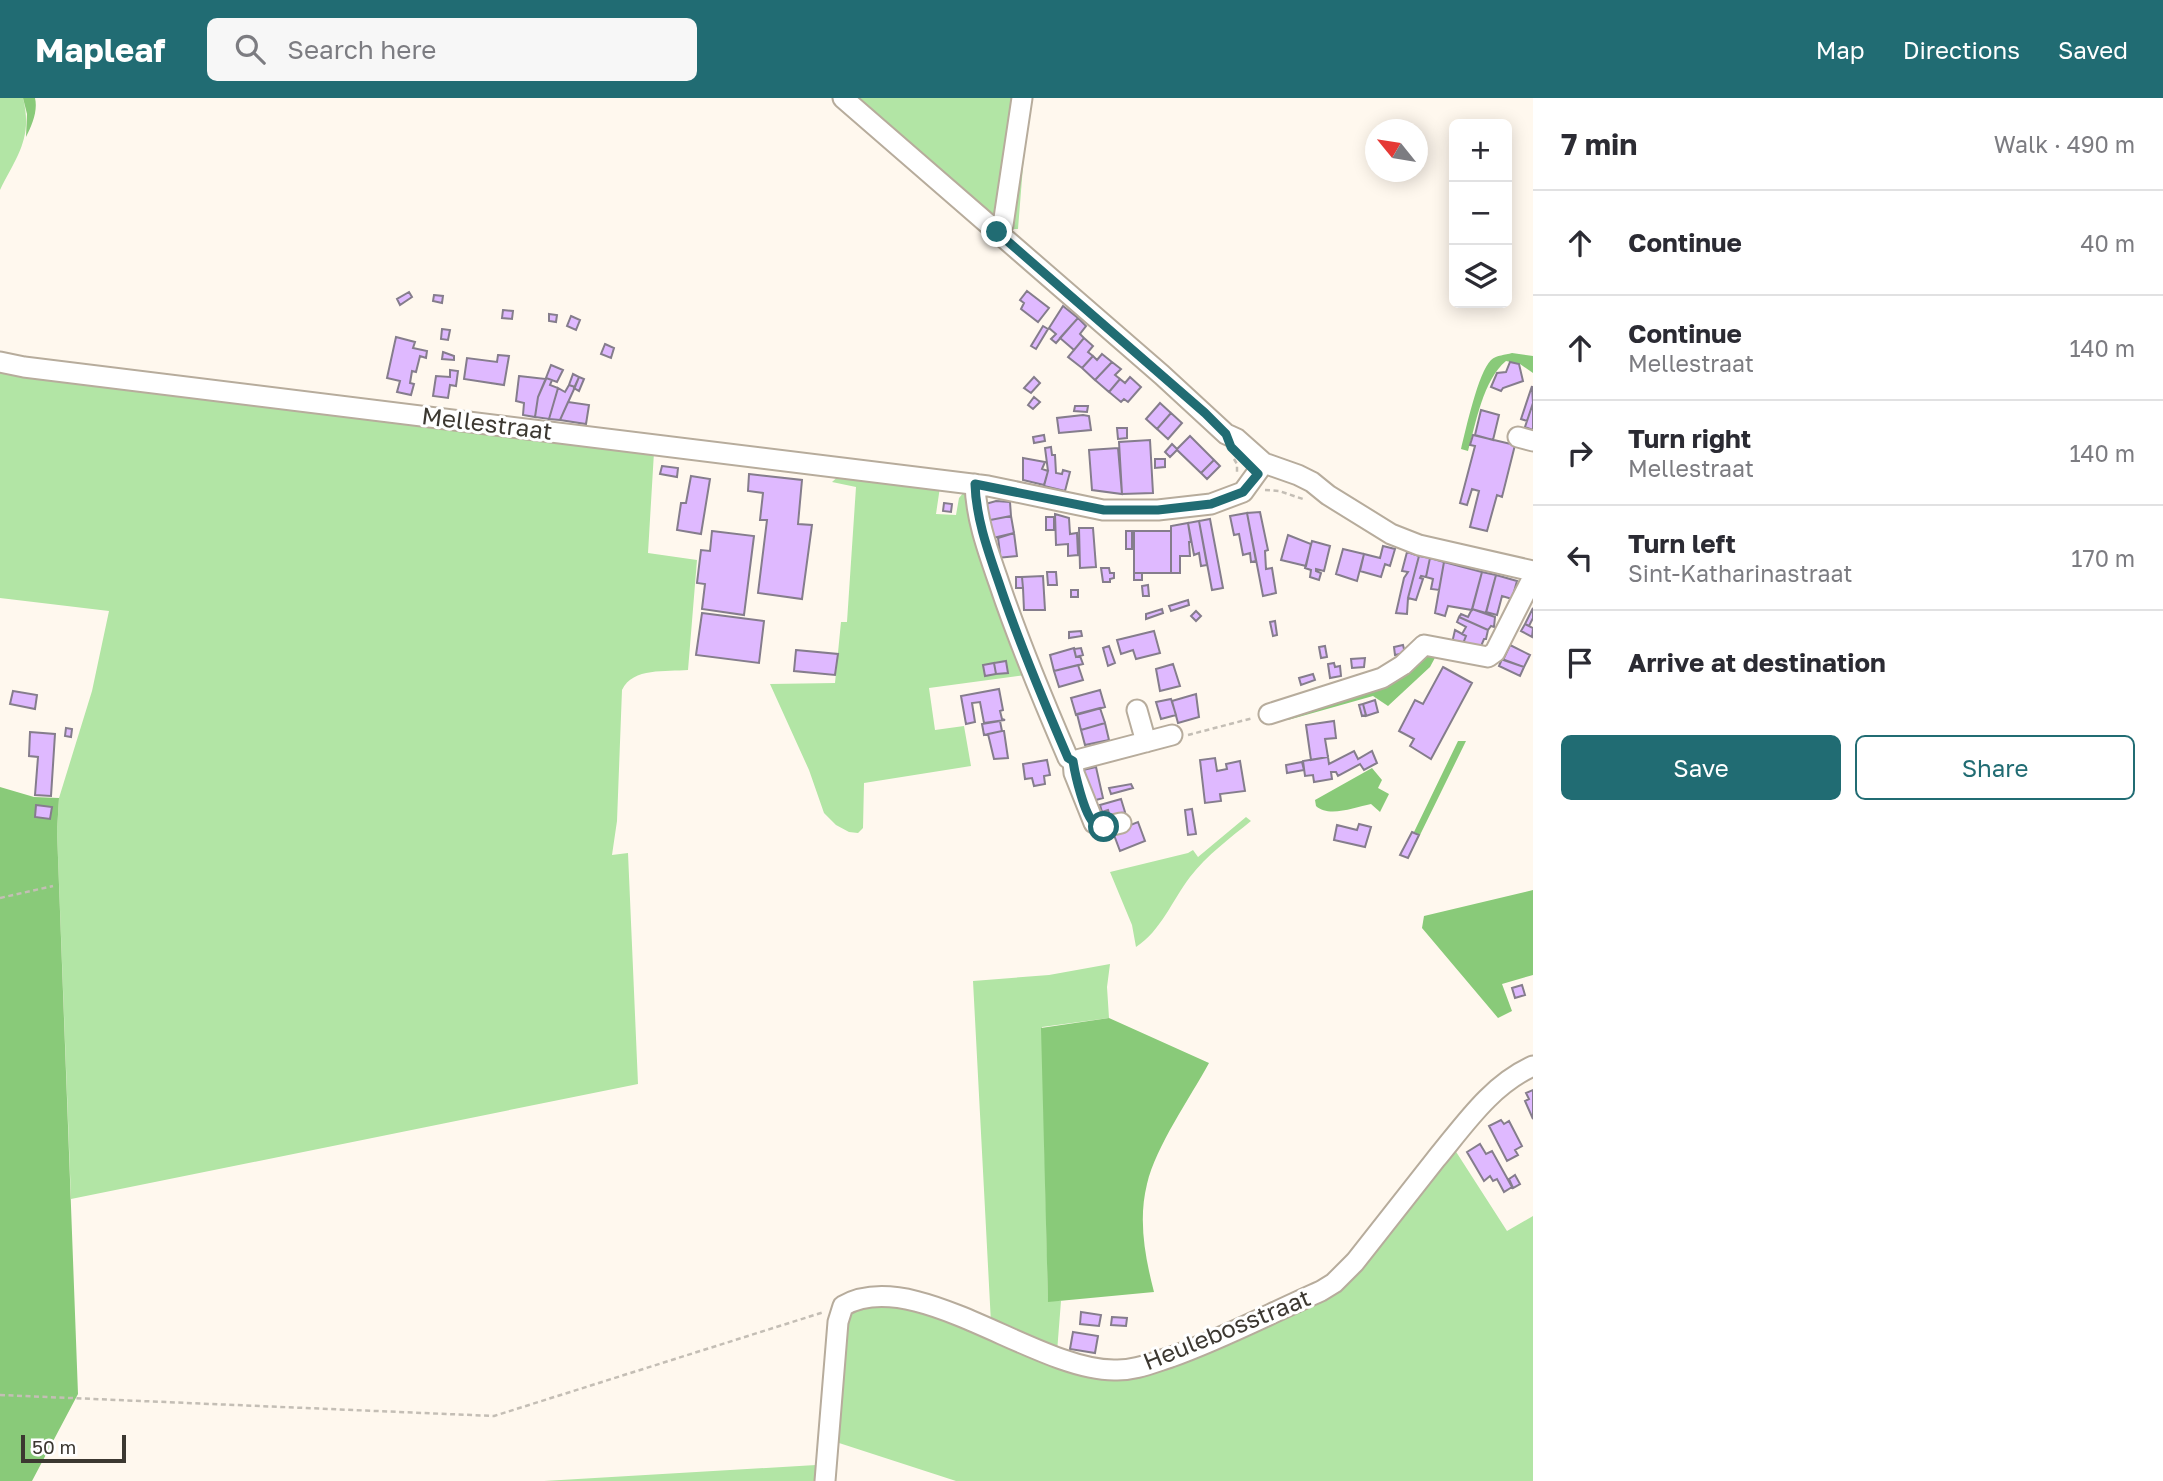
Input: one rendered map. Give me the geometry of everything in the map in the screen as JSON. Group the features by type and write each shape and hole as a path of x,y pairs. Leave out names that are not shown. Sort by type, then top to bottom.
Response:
{"street":[{"path":"843,98 1162,374 1226,434 1231,447 1262,476 1320,498 1419,545 1533,571"},
{"path":"997,232 1003,225 1021,98"},
{"name":"Mellestraat","path":"0,362 975,484 1104,510 1158,510 1211,504 1243,492 1262,476"},
{"path":"975,484 975,504 986,546 1021,651 1068,758 1073,761 1172,735"},
{"path":"1269,714 1382,678 1403,666 1424,645 1488,657 1495,652 1533,577"},
{"path":"1137,709 1146,742"},
{"path":"1073,761 1074,772 1094,823 1104,827 1121,823"},
{"name":"Heulebosstraat","path":"843,1306 867,1297 882,1296 927,1305 989,1328 1051,1357 1091,1369 1139,1368 1177,1355 1202,1346 1335,1283 1493,1092 1516,1074 1533,1066"},
{"path":"825,1481 838,1322 843,1306"}],"path":[{"path":"1231,456 1237,464 1236,474"},
{"path":"1262,476 1279,491 1320,498"},
{"path":"1172,735 1176,737 1269,714"},
{"path":"0,898 53,886"},
{"path":"0,1395 494,1416 843,1306"}],"green space":[{"path":"0,98 23,98 26,124 22,146 0,190"},
{"path":"23,98 35,98 36,103 34,118 26,137 27,114"},
{"path":"857,98 1015,98 999,212 992,215"},
{"path":"1026,98 1032,98 1018,229 1011,229"},
{"path":"1512,353 1533,356 1533,373 1520,364 1506,361 1498,369 1481,403 1468,451 1461,449 1473,402 1486,367 1493,358"},
{"path":"0,368 654,452 648,553 697,560 688,670 642,674 634,677 622,690 617,821 612,855 628,853 638,1084 71,1199 57,831 59,798 92,691 109,611 0,598"},
{"path":"841,474 940,487 936,514 956,515 959,498 964,492 1026,675 929,688 935,730 964,726 971,766 864,783 863,828 858,833 849,832 836,825 824,813 809,770 770,684 835,683 841,622 847,622 856,487 832,482"},
{"path":"1437,654 1430,667 1388,706 1373,696 1288,720 1282,718 1420,655"},
{"path":"1458,741 1466,741 1420,835 1414,832"},
{"path":"1372,768 1382,780 1378,788 1389,794 1380,812 1371,804 1335,811 1316,806 1315,800"},
{"path":"0,787 34,797 59,798 57,831 78,1394 32,1481 0,1481"},
{"path":"1246,817 1251,821 1197,869 1160,924 1136,947 1132,925 1110,872 1193,850 1198,857"},
{"path":"1533,890 1533,975 1502,984 1512,1011 1498,1018 1422,928 1424,916"},
{"path":"1110,964 1107,987 1109,1018 1042,1027 1048,1301 1061,1301 1057,1352 991,1323 973,981 1049,975"},
{"path":"1109,1018 1209,1063 1166,1138 1147,1184 1143,1211 1144,1238 1154,1292 1048,1302 1041,1028"},
{"path":"1453,1147 1507,1231 1533,1216 1533,1481 956,1481 836,1442 844,1331 848,1320 863,1307 888,1304 920,1311 956,1323 1074,1374 1100,1378 1126,1377 1331,1293"},
{"path":"816,1465 815,1481 544,1481"}],"building":[{"path":"1027,291 1049,308 1038,322 1021,309 1024,303 1020,300"},
{"path":"409,292 412,297 400,305 397,299"},
{"path":"434,295 443,296 442,303 433,301"},
{"path":"1063,306 1078,318 1056,343 1051,339 1056,334 1049,328"},
{"path":"503,310 513,311 512,319 502,318"},
{"path":"549,314 557,315 556,322 549,321"},
{"path":"571,316 580,320 576,330 567,326"},
{"path":"1078,318 1086,326 1080,334 1084,338 1074,350 1060,338"},
{"path":"1043,326 1048,329 1036,349 1031,346"},
{"path":"442,329 450,330 448,340 441,339"},
{"path":"396,337 415,342 413,348 427,351 426,358 420,356 416,372 412,371 410,383 414,384 411,395 397,392 400,381 387,378"},
{"path":"1084,338 1093,346 1088,352 1093,356 1082,368 1068,357"},
{"path":"605,344 614,348 611,358 601,354"},
{"path":"443,352 454,356 454,360 442,359"},
{"path":"1102,354 1112,362 1095,380 1082,368 1093,356 1097,360"},
{"path":"498,355 509,356 504,385 464,379 467,358 497,362"},
{"path":"1112,362 1121,369 1115,375 1120,379 1109,392 1095,380"},
{"path":"1510,362 1519,364 1523,381 1501,391 1491,387 1497,373 1506,372"},
{"path":"551,365 563,370 557,382 546,378"},
{"path":"450,370 458,371 456,386 450,385 448,398 433,396 436,376 450,377"},
{"path":"573,374 579,377 575,387 569,385"},
{"path":"519,376 546,379 538,397 535,417 523,415 524,403 516,401"},
{"path":"579,377 584,379 579,391 574,388"},
{"path":"1034,377 1040,383 1031,393 1024,388"},
{"path":"1130,377 1141,387 1128,402 1124,399 1121,402 1109,392 1120,379 1125,383"},
{"path":"546,378 552,380 550,385 558,388 549,419 535,417 538,397"},
{"path":"569,385 575,387 560,420 549,419 558,388 565,392"},
{"path":"1532,386 1533,403 1527,421 1521,419"},
{"path":"1034,397 1040,402 1033,409 1028,405"},
{"path":"568,402 589,405 586,424 560,420"},
{"path":"1160,403 1171,413 1157,429 1146,419"},
{"path":"1533,403 1533,430 1525,427"},
{"path":"1075,406 1088,406 1087,412 1074,411"},
{"path":"1481,410 1499,415 1493,440 1475,435"},
{"path":"1171,413 1182,423 1168,439 1157,429"},
{"path":"1089,416 1091,430 1059,433 1057,418"},
{"path":"1117,428 1127,428 1127,438 1118,439"},
{"path":"1044,435 1045,441 1034,443 1033,437"},
{"path":"1473,435 1515,445 1502,497 1497,495 1487,531 1470,527 1479,491 1472,489 1467,505 1460,503 1475,446 1470,445"},
{"path":"1190,436 1214,460 1201,473 1177,450 1170,457 1165,452 1172,444 1177,449"},
{"path":"1150,440 1153,493 1122,494 1119,442"},
{"path":"1051,447 1052,455 1055,455 1056,473 1062,474 1063,470 1070,472 1065,491 1044,486 1048,471 1045,448"},
{"path":"1118,448 1122,494 1092,490 1089,450"},
{"path":"1023,458 1045,462 1042,469 1048,471 1044,485 1023,480"},
{"path":"1155,459 1165,459 1165,467 1155,468"},
{"path":"1214,460 1220,466 1207,479 1201,473"},
{"path":"662,466 678,468 677,477 660,474"},
{"path":"749,474 802,480 798,524 812,525 802,599 758,593 767,520 760,520 763,493 748,491"},
{"path":"691,476 710,479 701,534 677,530 681,503 686,503"},
{"path":"996,501 1010,502 1011,516 985,521 982,505"},
{"path":"944,503 952,504 951,512 943,511"},
{"path":"1260,512 1268,550 1265,551 1266,569 1272,568 1276,593 1263,596 1247,513"},
{"path":"1247,513 1256,561 1251,562 1250,553 1243,555 1239,534 1234,535 1230,516"},
{"path":"1055,514 1069,518 1070,534 1077,533 1078,555 1068,556 1068,544 1056,545"},
{"path":"1011,516 1014,533 989,539 985,521"},
{"path":"1046,517 1054,517 1054,530 1046,530"},
{"path":"1210,519 1223,588 1212,590 1199,521"},
{"path":"1199,521 1207,565 1201,566 1199,553 1194,555 1188,523"},
{"path":"1188,523 1190,556 1180,556 1180,573 1171,573 1171,526"},
{"path":"1079,528 1093,528 1096,567 1080,568"},
{"path":"712,531 754,536 744,615 702,609 705,584 697,583 701,550 710,551"},
{"path":"1126,531 1132,531 1132,549 1126,549"},
{"path":"1134,531 1171,531 1171,573 1134,573"},
{"path":"1014,533 1017,556 997,558 995,553 1000,553 998,538"},
{"path":"1288,535 1311,544 1306,566 1281,560"},
{"path":"1312,541 1330,546 1324,571 1316,569 1321,573 1319,580 1310,577 1311,570 1305,568"},
{"path":"1383,546 1395,549 1390,566 1385,564 1381,577 1360,571 1364,554 1380,558"},
{"path":"1343,549 1364,554 1357,581 1336,574"},
{"path":"1407,552 1419,556 1408,598 1407,614 1396,613 1404,578 1408,572 1402,571"},
{"path":"1419,556 1430,558 1426,577 1420,578 1423,579 1416,600 1408,598"},
{"path":"1430,558 1444,562 1439,590 1431,589 1433,579 1426,577"},
{"path":"1444,562 1482,572 1472,610 1448,606 1445,616 1435,613"},
{"path":"1101,568 1109,568 1110,573 1114,573 1110,582 1103,582"},
{"path":"1047,572 1056,572 1057,585 1048,585"},
{"path":"1482,572 1496,575 1486,613 1472,609"},
{"path":"1134,573 1142,573 1142,580 1134,580"},
{"path":"1496,575 1517,581 1512,599 1502,596 1497,615 1486,612"},
{"path":"1043,576 1045,610 1024,610 1022,577"},
{"path":"1016,577 1022,577 1023,588 1016,588"},
{"path":"1148,585 1149,596 1143,596 1142,586"},
{"path":"1071,590 1078,590 1078,597 1071,597"},
{"path":"1188,600 1189,605 1171,611 1169,606"},
{"path":"1533,608 1533,618 1529,626 1525,624"},
{"path":"1162,609 1163,613 1146,619 1146,614"},
{"path":"1472,609 1495,617 1494,627 1491,626 1488,630 1459,617 1461,614 1468,617"},
{"path":"1196,611 1201,616 1196,621 1191,616"},
{"path":"702,613 764,621 759,663 696,655"},
{"path":"1459,617 1488,630 1479,651 1462,646 1466,636 1462,634 1466,627 1457,622"},
{"path":"1275,621 1277,635 1273,636 1270,622"},
{"path":"1525,624 1533,628 1532,637 1521,631"},
{"path":"1455,630 1466,636 1462,646 1452,643"},
{"path":"1081,631 1082,636 1069,638 1069,632"},
{"path":"1154,631 1160,653 1136,659 1133,650 1121,654 1117,640"},
{"path":"1403,645 1405,653 1395,655 1394,647"},
{"path":"1510,645 1530,655 1524,667 1503,660"},
{"path":"1109,646 1115,663 1108,666 1103,648"},
{"path":"1325,646 1327,657 1321,658 1319,647"},
{"path":"1074,648 1076,657 1080,656 1083,664 1054,671 1050,655"},
{"path":"1081,648 1083,655 1076,657 1074,649"},
{"path":"796,650 838,654 835,675 794,671"},
{"path":"1365,658 1364,667 1352,668 1351,659"},
{"path":"1502,659 1524,667 1520,676 1499,666"},
{"path":"1006,661 1008,673 996,674 994,663"},
{"path":"994,663 996,674 985,676 983,665"},
{"path":"1334,663 1335,667 1340,666 1341,676 1330,678 1328,664"},
{"path":"1173,664 1180,686 1160,691 1156,669"},
{"path":"1078,665 1083,680 1059,687 1054,671"},
{"path":"1443,667 1472,683 1431,759 1410,746 1414,739 1399,731 1415,700 1423,704"},
{"path":"1313,674 1315,680 1301,685 1299,678"},
{"path":"999,689 1003,710 1000,711 1002,719 1005,720 984,723 980,702 972,703 975,722 966,724 961,696"},
{"path":"1100,690 1105,707 1076,715 1071,698"},
{"path":"13,691 37,695 35,709 10,704"},
{"path":"1196,694 1199,717 1178,723 1172,701"},
{"path":"1171,699 1176,715 1161,719 1156,702"},
{"path":"1375,700 1378,712 1366,716 1363,704"},
{"path":"1363,704 1366,715 1362,716 1359,705"},
{"path":"1100,708 1105,723 1081,730 1077,714"},
{"path":"1000,721 1002,731 984,735 982,724"},
{"path":"1334,721 1336,738 1325,739 1328,757 1311,760 1306,725"},
{"path":"1105,723 1109,740 1085,745 1081,730"},
{"path":"66,728 72,729 71,737 65,736"},
{"path":"1004,731 1008,758 994,759 988,734"},
{"path":"30,732 55,734 51,796 35,795 38,757 29,756"},
{"path":"1354,751 1358,759 1372,751 1377,763 1364,770 1360,764 1338,776 1336,772 1331,772 1332,779 1314,782 1313,775 1305,776 1303,761 1328,757 1329,764"},
{"path":"1215,758 1217,771 1227,769 1226,764 1240,761 1245,791 1220,794 1221,801 1205,803 1200,760"},
{"path":"1047,760 1050,775 1044,776 1045,784 1034,786 1032,778 1025,779 1023,764"},
{"path":"1302,762 1304,770 1287,773 1286,765"},
{"path":"1096,767 1103,798 1089,802 1083,770"},
{"path":"1131,784 1133,788 1111,794 1109,788"},
{"path":"1121,799 1125,812 1110,816 1108,810 1102,812 1100,805"},
{"path":"36,805 52,807 50,819 35,817"},
{"path":"1192,809 1196,834 1188,835 1185,810"},
{"path":"1138,822 1145,841 1120,851 1114,835 1111,836 1110,833"},
{"path":"1359,824 1371,827 1365,847 1334,840 1337,825 1357,830"},
{"path":"1412,832 1419,835 1408,858 1400,855"},
{"path":"1522,985 1525,995 1515,998 1512,988"},
{"path":"1533,1090 1533,1119 1525,1101 1529,1099 1526,1093"},
{"path":"1501,1120 1504,1124 1509,1121 1522,1146 1515,1150 1518,1155 1507,1161 1489,1126"},
{"path":"1480,1144 1486,1154 1492,1151 1512,1187 1504,1192 1497,1179 1493,1181 1490,1176 1484,1181 1467,1152"},
{"path":"1515,1175 1520,1184 1513,1188 1509,1179"},
{"path":"1081,1312 1101,1315 1099,1326 1080,1324"},
{"path":"1112,1317 1127,1318 1126,1326 1111,1325"},
{"path":"1073,1332 1098,1336 1095,1353 1070,1349"}],"route":[{"path":"997,232 1205,413 1226,434 1231,447 1258,474 1243,492 1211,504 1158,510 1104,510 975,484 975,504 986,546 1021,651 1068,758 1073,761 1074,772 1089,814 1094,823 1104,827"}]}
